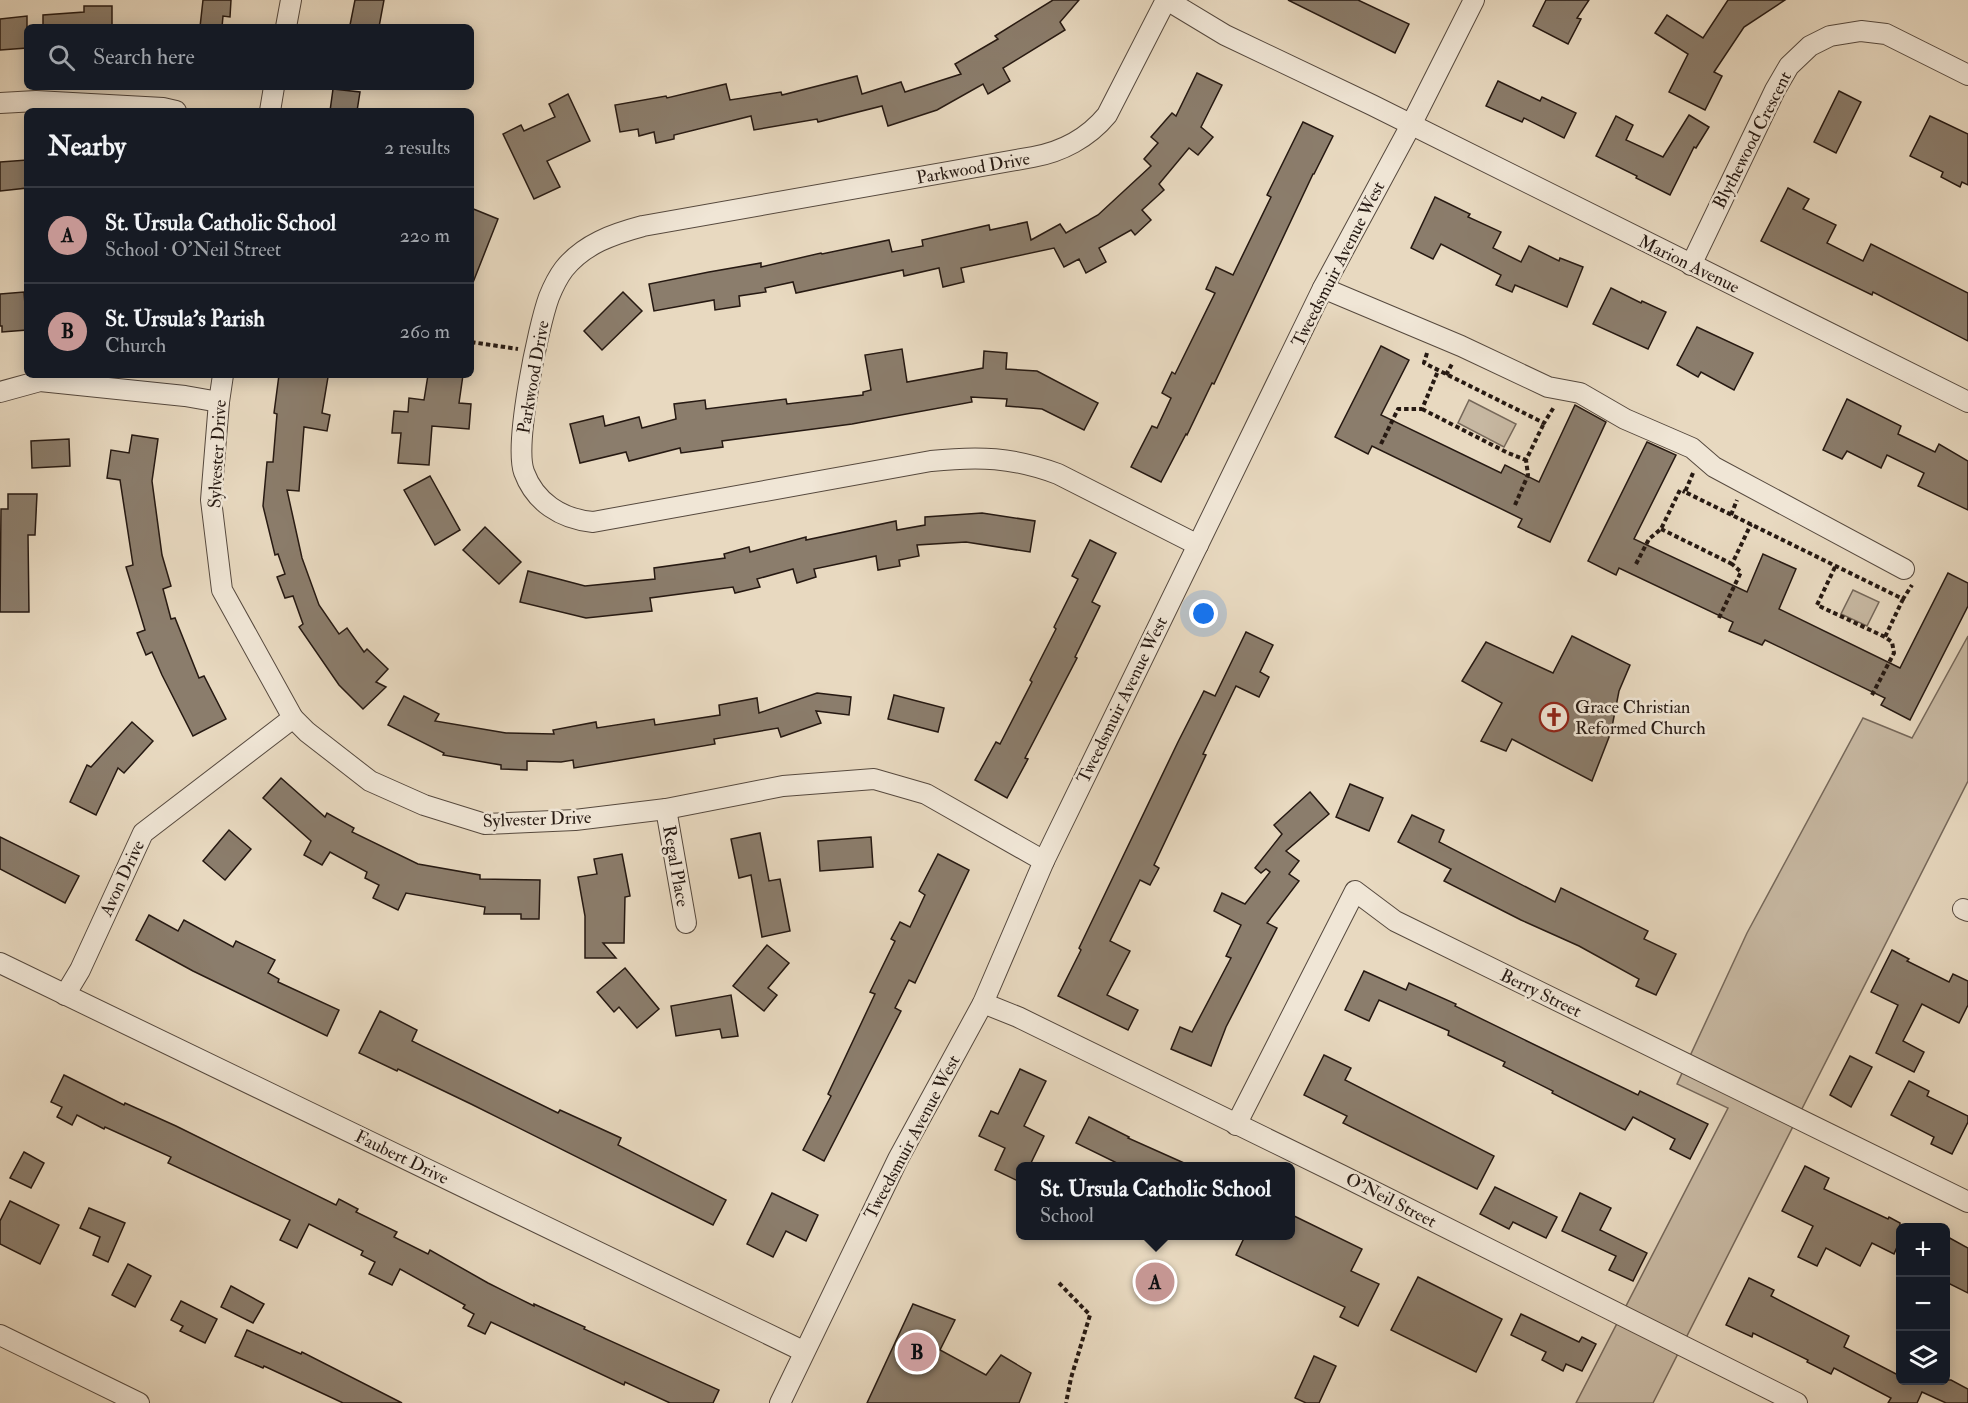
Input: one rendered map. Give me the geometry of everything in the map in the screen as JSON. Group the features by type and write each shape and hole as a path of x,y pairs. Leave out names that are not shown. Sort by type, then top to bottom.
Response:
{"street":[{"path":"287,24 291,0"},
{"name":"Parkwood Drive","path":"1198,545 1058,474 1035,465 971,457 931,461 593,522 565,517 550,508 529,484 523,469 521,448 535,352 549,298 564,269 588,247 624,231 1044,155 1070,144 1098,126 1107,115 1166,0 1225,35 1411,125"},
{"name":"Tweedsmuir Avenue West","path":"780,1403 803,1351 898,1159 982,1003 1044,861 1323,288 1411,125 1474,0"},
{"name":"Blythewood Crescent","path":"1691,265 1775,90 1789,66 1810,46 1830,36 1861,32 1886,34 1968,75"},
{"path":"270,108 274,90"},
{"path":"0,103 36,101 163,108"},
{"name":"Marion Avenue","path":"1411,125 1968,402"},
{"path":"1323,288 1461,346 1548,387 1580,393 1625,419 1692,448 1714,467 1904,569"},
{"name":"Sylvester Drive","path":"223,378 219,402 211,500 222,590 293,718 307,732 370,781 424,805 485,824 575,820 666,809 783,786 874,779 926,794 1044,861"},
{"path":"0,392 40,381 184,396 219,402"},
{"name":"Avon Drive","path":"64,995 80,970 143,833 293,718"},
{"name":"Regal Place","path":"666,809 686,923"},
{"name":"Berry Street","path":"1236,1125 1355,891 1395,921 1968,1202"},
{"name":"Faubert Drive","path":"0,963 803,1351"},
{"name":"O'Neil Street","path":"982,1003 1018,1017 1351,1180 1797,1403"},
{"path":"0,1335 139,1403"}],"path":[{"path":"474,342 535,352"},
{"path":"1428,349 1424,363 1544,423"},
{"path":"1422,409 1438,371"},
{"path":"1515,505 1528,475 1526,460 1558,400"},
{"path":"1381,444 1398,409 1422,409 1526,460"},
{"path":"1685,492 1695,467"},
{"path":"1636,564 1648,539 1661,529 1680,490 1903,599"},
{"path":"1732,564 1751,524"},
{"path":"1661,529 1732,564 1741,572 1719,618"},
{"path":"1835,567 1817,605 1892,642 1894,653 1872,695"},
{"path":"1885,637 1903,599 1912,586 1904,569"},
{"path":"1059,1283 1090,1315 1066,1403"}],"shaded area":[{"path":"1469,400 1516,424 1504,447 1458,423"},
{"path":"1853,590 1879,602 1867,626 1841,614"},
{"path":"1968,636 1968,781 1653,1403 1576,1403 1728,1108 1677,1084 1747,933 1863,718 1912,738"}],"building":[{"path":"203,0 231,0 230,17 223,16 222,24 200,24"},
{"path":"355,0 384,0 380,24 350,24"},
{"path":"1053,0 1079,0 1060,22 1065,30 1003,68 1010,81 988,94 983,84 937,110 888,126 882,106 818,122 817,119 754,130 751,116 674,135 674,139 656,143 654,132 639,136 638,129 620,132 615,105 666,96 667,98 726,84 730,100 781,92 782,95 857,76 862,94 901,82 905,92 961,74 955,64 998,39 995,36"},
{"path":"1288,0 1358,0 1409,24 1395,53"},
{"path":"1546,0 1589,0 1577,18 1581,19 1568,44 1533,26"},
{"path":"1728,0 1785,0 1744,27 1714,72 1722,76 1705,110 1669,92 1688,54 1655,33 1667,15 1703,38"},
{"path":"84,6 112,6 112,24 43,24 43,15 84,12"},
{"path":"27,16 27,24 24,24 24,48 0,50 0,19"},
{"path":"1197,73 1222,85 1201,127 1213,137 1198,155 1189,148 1159,184 1164,190 1142,210 1151,220 1135,235 1131,230 1099,248 1106,262 1086,273 1079,259 1064,267 1054,248 961,268 964,282 943,287 939,268 904,276 903,270 796,293 793,282 765,288 766,292 739,296 740,306 715,310 714,300 654,311 649,284 709,272 761,263 761,267 889,240 892,252 923,246 922,240 989,225 990,230 1027,222 1031,240 1060,224 1066,233 1098,215 1151,166 1144,159 1158,143 1151,137 1172,113 1176,116"},
{"path":"1498,81 1540,101 1542,97 1576,113 1564,138 1524,118 1522,122 1486,106"},
{"path":"333,90 360,92 357,108 330,108"},
{"path":"1839,91 1861,102 1836,153 1814,142"},
{"path":"568,94 590,141 547,161 560,187 534,199 503,134 521,125 524,131 555,117 549,104"},
{"path":"1689,115 1709,127 1696,148 1694,147 1670,195 1596,156 1616,116 1633,125 1626,140 1663,157"},
{"path":"1930,116 1968,134 1968,185 1962,182 1960,187 1941,177 1943,172 1910,156"},
{"path":"1303,122 1333,136 1214,384 1212,383 1161,482 1131,467 1152,426 1157,428 1171,398 1162,393 1172,372 1175,374 1215,293 1206,289 1216,267 1233,275 1271,197 1267,195"},
{"path":"24,160 24,188 0,191 0,162"},
{"path":"1788,188 1809,199 1803,209 1836,225 1827,243 1863,261 1871,244 1968,293 1968,341 1873,292 1872,295 1761,241"},
{"path":"1435,197 1470,214 1468,217 1501,232 1493,248 1521,262 1529,246 1559,261 1560,258 1583,267 1567,307 1515,285 1512,292 1496,285 1501,275 1441,244 1433,259 1411,248"},
{"path":"474,209 498,219 474,280"},
{"path":"1611,288 1666,312 1648,349 1593,324"},
{"path":"24,292 24,330 2,332 0,294"},
{"path":"623,292 642,311 602,350 584,331"},
{"path":"1697,327 1753,353 1734,390 1701,372 1698,377 1677,365"},
{"path":"1381,346 1409,360 1381,415 1501,473 1505,465 1539,482 1575,405 1606,422 1550,542 1518,527 1522,519 1372,446 1368,454 1335,437"},
{"path":"902,349 907,382 983,368 984,351 1007,353 1006,369 1037,371 1098,403 1084,430 1042,409 1006,406 1007,399 971,397 972,402 852,424 722,441 723,447 681,453 680,448 629,461 626,452 580,463 570,424 603,416 605,426 639,417 642,428 676,419 674,404 705,400 706,409 786,399 787,404 863,395 863,392 871,390 865,355"},
{"path":"279,378 328,378 322,413 330,415 327,431 304,427 299,491 287,490 302,558 319,605 339,634 347,628 364,652 367,649 388,669 376,682 386,687 363,709 339,685 299,627 303,624 293,596 285,598 277,577 285,574 278,554 275,555 263,506 267,462 273,462 277,414 274,413"},
{"path":"428,378 463,378 459,403 471,404 469,429 432,426 429,465 398,463 401,433 392,433 394,411 408,412 409,398 424,400"},
{"path":"1847,399 1901,426 1898,434 1935,452 1939,444 1968,461 1968,510 1918,486 1924,473 1887,455 1881,468 1847,451 1842,459 1823,450"},
{"path":"132,435 158,439 152,481 162,555 171,586 163,589 171,619 175,618 199,678 204,676 226,719 193,736 152,652 146,655 137,633 145,630 126,567 133,565 120,480 107,478 111,450 129,453"},
{"path":"69,439 70,466 32,468 31,441"},
{"path":"1647,442 1676,455 1634,539 1747,592 1763,554 1796,569 1779,609 1900,668 1948,573 1968,583 1968,606 1910,720 1881,705 1885,698 1765,640 1762,645 1729,631 1733,622 1619,568 1616,575 1588,561"},
{"path":"430,476 460,530 435,545 404,490"},
{"path":"8,494 37,494 35,535 28,535 29,612 0,612 1,509 8,509"},
{"path":"982,513 1035,521 1030,552 966,542 917,545 919,556 899,560 900,566 878,570 876,556 814,569 816,577 797,583 793,569 757,579 760,587 735,593 733,587 650,598 652,611 586,618 520,602 528,571 585,586 655,579 654,568 725,558 724,554 749,547 750,552 806,537 806,540 896,521 897,530 925,525 925,517"},
{"path":"485,527 521,562 499,584 463,550"},
{"path":"1090,540 1116,553 1092,602 1100,606 1075,657 1077,658 1007,798 975,780 996,742 1000,744 1032,682 1030,680 1078,579 1072,576"},
{"path":"1246,632 1273,645 1260,672 1269,677 1259,697 1236,686 1154,865 1159,868 1150,885 1140,880 1110,941 1130,951 1107,995 1138,1010 1128,1030 1058,996 1204,691 1215,696"},
{"name":"Grace Christian Reformed Church","path":"1572,636 1630,665 1619,691 1611,732 1592,781 1512,739 1506,751 1481,741 1502,703 1462,681 1486,642 1553,673"},
{"path":"817,693 851,697 849,715 816,711 821,723 781,737 778,728 714,739 715,744 574,768 573,760 527,761 527,770 501,769 501,765 443,755 444,753 388,725 404,696 439,714 435,721 506,733 554,734 553,730 596,722 597,728 654,719 655,725 720,715 719,705 757,698 759,713"},
{"path":"894,695 944,708 938,732 888,719"},
{"path":"132,722 153,741 124,773 118,768 96,815 70,802 87,765 91,767"},
{"path":"281,778 325,817 327,813 354,828 352,832 418,864 480,875 480,879 540,880 539,919 521,919 521,914 484,914 485,907 406,893 398,910 373,898 379,885 365,878 367,872 330,852 322,865 304,855 311,841 263,798"},
{"path":"1350,784 1383,798 1369,831 1336,817"},
{"path":"1310,792 1329,814 1286,851 1299,861 1289,874 1299,881 1267,923 1277,928 1226,1027 1211,1066 1171,1049 1180,1027 1192,1032 1231,958 1226,956 1241,925 1214,911 1222,893 1245,904 1270,872 1266,869 1261,873 1255,868 1282,834 1274,825"},
{"path":"1412,815 1444,830 1439,842 1555,902 1561,888 1648,931 1644,939 1676,954 1656,995 1636,986 1639,979 1579,946 1444,881 1451,869 1398,842"},
{"path":"229,830 251,849 225,880 203,861"},
{"path":"760,833 769,881 780,879 790,931 762,937 751,875 739,878 731,839"},
{"path":"0,837 79,876 65,903 0,869"},
{"path":"871,837 873,867 820,871 818,841"},
{"path":"622,854 630,896 625,897 624,943 603,943 616,958 585,958 585,916 578,877 597,874 594,859"},
{"path":"938,854 969,870 915,983 909,980 895,1008 901,1011 824,1161 803,1150 831,1096 828,1094 875,994 870,992 895,941 891,939 900,922 910,927 925,895 919,891"},
{"path":"149,915 178,931 184,920 233,947 236,941 275,960 268,973 279,979 278,982 339,1010 327,1036 193,971 136,940"},
{"path":"767,945 789,963 768,988 777,995 764,1011 733,986"},
{"path":"1892,950 1909,959 1907,961 1949,982 1953,974 1968,981 1968,1005 1959,1023 1922,1004 1903,1041 1924,1052 1914,1072 1876,1053 1898,1005 1871,992"},
{"path":"625,968 659,1009 637,1028 619,1007 614,1012 597,992"},
{"path":"1364,971 1406,990 1409,983 1638,1095 1640,1091 1708,1124 1690,1159 1670,1149 1675,1139 1633,1117 1625,1130 1503,1066 1505,1062 1448,1035 1449,1031 1379,1000 1369,1021 1345,1010"},
{"path":"731,995 738,1036 722,1038 720,1029 676,1036 671,1006"},
{"path":"380,1011 417,1030 412,1041 558,1113 560,1110 621,1138 618,1145 726,1200 713,1225 471,1104 359,1053"},
{"path":"1324,1055 1351,1068 1345,1080 1494,1156 1477,1189 1343,1123 1347,1116 1304,1095"},
{"path":"1850,1056 1872,1067 1851,1107 1830,1095"},
{"path":"1020,1069 1046,1081 1024,1126 1044,1136 1031,1162 1016,1162 1016,1180 995,1170 1005,1148 979,1136 991,1111 998,1114"},
{"path":"64,1075 124,1105 125,1103 176,1126 336,1205 339,1199 358,1209 356,1212 397,1232 394,1237 428,1254 430,1250 534,1306 534,1304 719,1390 713,1403 670,1403 625,1382 624,1385 491,1322 485,1334 468,1326 474,1314 463,1308 465,1305 400,1269 392,1285 369,1274 375,1262 361,1255 363,1251 309,1224 297,1248 280,1240 290,1220 168,1163 171,1157 105,1127 104,1129 77,1115 72,1125 57,1117 62,1107 51,1102"},
{"path":"1909,1081 1929,1091 1927,1096 1968,1116 1968,1122 1952,1154 1931,1144 1934,1137 1891,1115"},
{"path":"1089,1117 1128,1138 1182,1162 1115,1162 1076,1143"},
{"path":"24,1152 44,1163 31,1188 10,1178"},
{"path":"1805,1166 1829,1178 1824,1189 1900,1223 1896,1223 1896,1249 1894,1254 1872,1243 1860,1266 1826,1248 1817,1266 1798,1257 1813,1226 1782,1211"},
{"path":"1495,1187 1557,1217 1546,1238 1513,1222 1509,1229 1480,1214"},
{"path":"772,1193 818,1215 806,1241 786,1231 773,1257 747,1244"},
{"path":"1580,1193 1611,1208 1600,1230 1647,1253 1633,1281 1609,1270 1616,1256 1562,1231"},
{"path":"10,1201 59,1225 40,1264 0,1244 0,1221"},
{"path":"89,1208 125,1223 108,1262 93,1255 100,1237 80,1228"},
{"path":"1295,1216 1362,1249 1351,1271 1379,1284 1358,1326 1340,1317 1345,1307 1236,1255 1243,1240 1295,1240"},
{"path":"1950,1238 1968,1248 1968,1293 1950,1284"},
{"path":"128,1264 151,1276 135,1307 112,1295"},
{"path":"1418,1277 1502,1319 1476,1372 1391,1330"},
{"path":"1749,1278 1774,1290 1771,1296 1849,1336 1844,1347 1896,1374 1896,1385 1950,1385 1951,1380 1968,1389 1968,1403 1946,1403 1922,1392 1917,1403 1888,1403 1891,1398 1834,1368 1831,1374 1753,1333 1752,1337 1726,1325"},
{"path":"231,1286 264,1304 253,1323 221,1307"},
{"path":"181,1301 217,1319 205,1343 180,1331 183,1326 171,1320"},
{"path":"913,1304 955,1320 940,1350 986,1375 1001,1355 1031,1373 1019,1403 867,1403"},
{"path":"1521,1314 1579,1342 1582,1337 1596,1344 1582,1371 1566,1364 1563,1371 1542,1360 1546,1352 1511,1335"},
{"path":"247,1330 301,1354 302,1352 402,1403 343,1403 264,1366 263,1368 235,1356"},
{"path":"1314,1356 1336,1366 1319,1403 1306,1403 1295,1398"}],"place":[{"name":"Grace Christian Reformed Church","path":"1554,717"},
{"name":"St. Ursula Catholic School","path":"1155,1282"},
{"name":"St. Ursula's Parish","path":"917,1352"}]}
